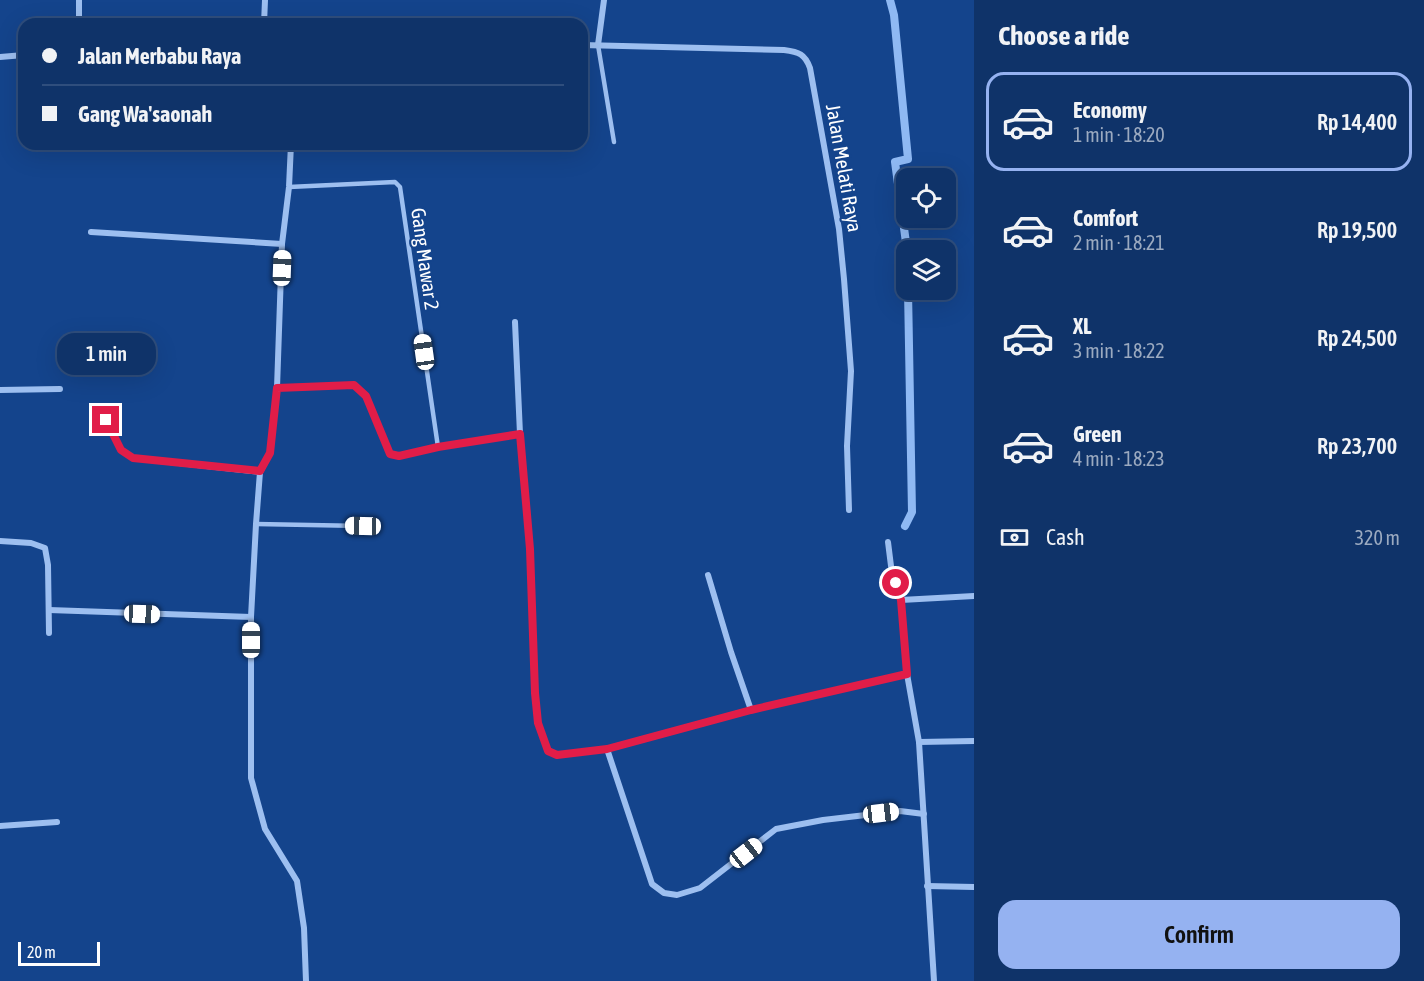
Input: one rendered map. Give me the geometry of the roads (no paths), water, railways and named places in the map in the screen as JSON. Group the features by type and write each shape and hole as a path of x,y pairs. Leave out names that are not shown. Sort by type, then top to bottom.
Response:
{"street":[{"path":"79,0 79,18"},
{"path":"264,18 265,0"},
{"path":"598,45 604,0"},
{"name":"Jalan Melati Raya","path":"588,45 784,50 801,53 806,58 810,68 839,229 844,279 851,371 847,446 849,510"},
{"path":"0,57 18,56"},
{"path":"291,150 282,244 277,388 270,453 260,471 256,524 251,617 251,778 265,829 297,882 304,928 306,981"},
{"path":"91,232 282,244"},
{"path":"515,322 520,434 530,549 535,693 538,723 548,751 557,755 607,749 751,710 907,674"},
{"path":"277,388 354,385 366,396 390,454 399,456 438,447 520,434"},
{"path":"0,390 60,389"},
{"path":"106,420 121,450 133,458 260,471"},
{"path":"0,542 31,543 45,548 48,565 49,633"},
{"path":"888,542 891,566 901,600 907,674 919,742 934,981"},
{"path":"708,575 751,710"},
{"path":"901,600 974,596"},
{"path":"49,610 251,617"},
{"path":"919,742 974,741"},
{"path":"607,749 652,884 664,893 677,895 700,888 776,829 823,820 900,811 924,814"},
{"path":"0,826 57,822"},
{"path":"927,886 974,887"}],"lane":[{"path":"598,45 614,142"},
{"name":"Gang Mawar 2","path":"289,187 394,182 400,187 438,447"},
{"path":"256,524 363,526"}],"waterway":[{"path":"890,0 894,15 908,159 895,162 906,240"},
{"path":"905,526 912,512 908,300"}]}
